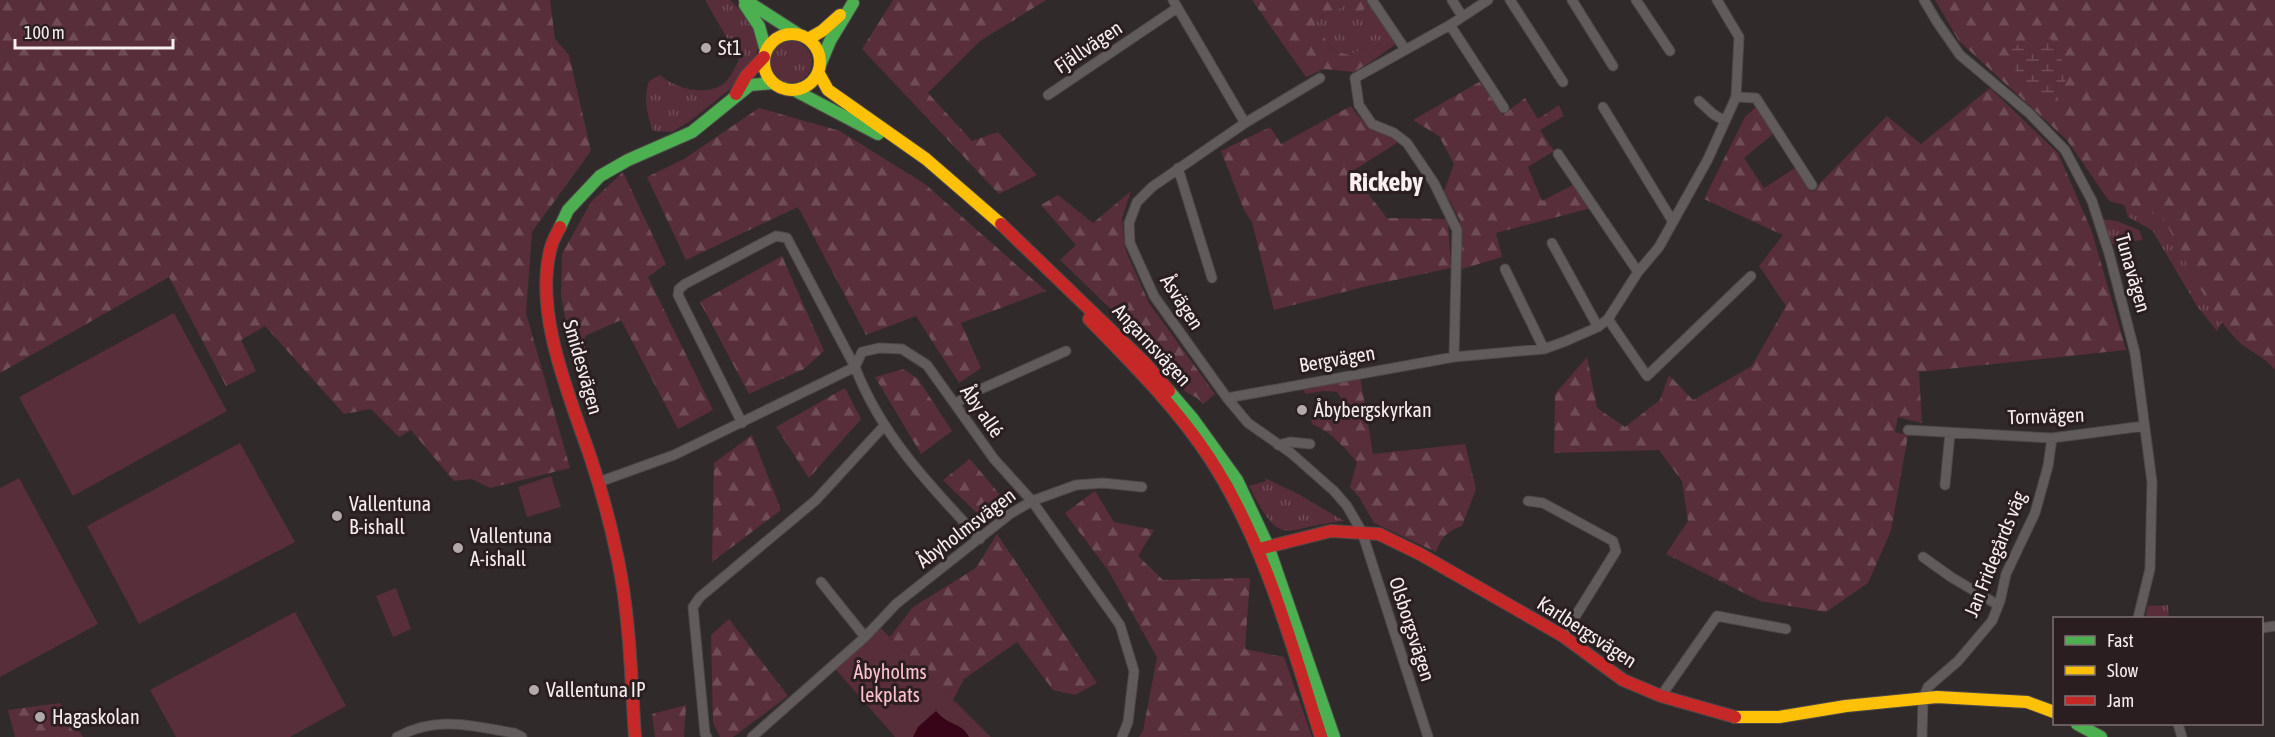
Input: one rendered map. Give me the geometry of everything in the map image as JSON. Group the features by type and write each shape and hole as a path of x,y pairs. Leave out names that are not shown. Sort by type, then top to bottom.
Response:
{"main road":[{"path":"740,0 755,18 764,34 764,67 773,83 784,89 794,90 808,85 819,68 830,41 854,2"},
{"path":"745,0 782,26 803,36 817,48 819,68"},
{"path":"765,54 771,42 778,37 786,34 803,36 822,31 854,2"},
{"name":"Smidesvägen","path":"734,98 746,76 765,54"},
{"name":"Angarnsvägen","path":"819,68 828,90 926,159 984,208 1144,362 1193,420 1237,480 1334,737"},
{"name":"Smidesvägen","path":"636,737 625,597 599,482 559,365 548,325 545,288 552,248 562,220 573,203 601,176 623,162 680,138 707,121 750,86 773,83"},
{"name":"Angarnsvägen","path":"794,90 888,139 951,186 1065,294 1143,375 1182,421 1222,479 1263,548 1271,584 1321,737"},
{"name":"Karlbergsvägen","path":"1263,548 1331,531 1379,534 1420,554 1563,636 1623,681 1661,696 1732,717 1779,717 1846,706 1923,698 1965,697 2027,702 2053,711"},
{"path":"2082,725 2096,731"}],"street":[{"path":"1372,0 1405,49"},
{"path":"1452,0 1462,16"},
{"path":"1454,357 1457,230 1434,183 1407,143 1394,133 1371,124 1359,105 1355,78 1450,25 1488,0"},
{"path":"1510,0 1563,82"},
{"path":"1572,0 1612,66"},
{"path":"1636,0 1671,51"},
{"name":"Bergvägen","path":"1227,398 1454,357 1545,349 1598,327 1608,319 1638,272 1659,247 1708,159 1736,98 1739,37 1717,0"},
{"name":"Tunavägen","path":"1924,0 1960,55 2029,113 2065,150 2092,201 2125,308 2135,353 2152,482 2150,569 2138,617"},
{"path":"1175,4 1245,123"},
{"name":"Fjällvägen","path":"1048,95 1175,4"},
{"path":"1450,25 1504,108"},
{"name":"Åsvägen","path":"1320,78 1245,123 1152,187 1137,202 1129,223 1130,243 1154,296 1227,398 1248,423 1334,491 1347,506 1362,532"},
{"path":"1736,98 1756,98 1812,185"},
{"path":"1699,101 1725,121"},
{"path":"1603,107 1673,222"},
{"path":"1558,154 1638,272"},
{"name":"Åsvägen","path":"1178,168 1212,278"},
{"path":"742,423 678,295 679,289 776,236 787,238 884,426 915,468 980,538"},
{"path":"1552,243 1598,327"},
{"path":"1505,269 1545,349"},
{"path":"1608,319 1647,376 1751,276"},
{"name":"Åby allé","path":"855,367 862,352 879,348 902,349 927,365 994,459 1032,501 1119,625 1134,671 1128,722 1122,737"},
{"path":"954,404 972,393 1066,351"},
{"path":"599,482 674,455 855,367"},
{"path":"707,737 693,607 700,597 816,500 884,426"},
{"name":"Tornvägen","path":"1908,430 2052,438 2144,426"},
{"path":"1945,485 1950,433"},
{"name":"Jan Fridegårds väg","path":"1923,698 1928,687 1958,661 1992,621 2006,574 2034,513 2048,466 2052,438"},
{"path":"1278,445 1290,442 1310,444"},
{"name":"Åbyholmsvägen","path":"752,737 865,637 896,604 1010,514 1032,501 1076,485 1103,483 1142,487"},
{"path":"1528,501 1543,503 1613,541 1616,550 1563,636"},
{"name":"Olsborgsvägen","path":"1362,532 1428,737"},
{"path":"1923,557 1998,605"},
{"path":"820,582 865,637"},
{"path":"1661,696 1717,616 1786,629"},
{"path":"1922,737 1923,698"},
{"path":"397,737 431,724 447,722 514,732 521,736"},
{"path":"518,724 521,736"}],"green space":[{"path":"0,0 550,0 555,39 569,55 591,151 532,232 526,313 570,468 490,488 472,479 454,481 411,430 399,437 371,409 344,414 265,326 241,340 256,371 226,386 169,277 0,373"},
{"path":"705,0 730,0 754,24 760,38 755,60 730,89 690,121 672,132 653,131 646,106 649,81 660,75 681,87 708,90 726,82 739,59"},
{"path":"893,0 1046,0 980,41 928,93 972,141 998,132 1037,175 999,194 862,49"},
{"path":"1252,0 1366,0 1369,5 1356,16 1347,4 1314,23 1334,51 1350,55 1364,48 1374,60 1354,72 1324,69 1306,77"},
{"path":"1935,0 2275,0 2275,370 2240,343 2224,325 2204,296 2162,216 2109,201 2067,140 1959,41"},
{"path":"1347,4 1356,16 1369,5 1397,43 1374,60 1364,48 1350,55 1334,51 1314,23"},
{"path":"2051,39 2069,74 2053,104 2017,78 2011,46"},
{"path":"791,41 806,47 812,62 806,77 791,83 776,77 770,62 776,47"},
{"path":"1481,81 1503,115 1525,98 1538,119 1559,105 1564,116 1540,130 1554,151 1528,167 1542,201 1575,184 1591,208 1496,233 1502,257 1462,269 1460,220 1444,191 1454,164 1439,136 1413,120"},
{"path":"1990,88 2058,153 2092,232 2126,350 1919,372 1922,423 1898,417 1895,432 1908,435 1891,531 1868,583 1826,612 1760,601 1666,554 1688,521 1682,481 1659,450 1554,453 1555,394 1587,357 1597,408 1625,427 1660,400 1669,375 1693,400 1752,366 1786,306 1759,266 1783,235 1704,199 1745,117 1756,107 1773,134 1744,158 1764,188 1795,168 1811,192 1887,116 1921,144"},
{"path":"1351,106 1368,125 1391,135 1397,143 1351,172 1387,218 1448,219 1451,268 1367,286 1274,310 1252,222 1244,210 1221,151 1270,127 1281,144"},
{"path":"759,108 840,131 925,184 1046,291 961,323 981,368 959,383 916,316 866,335 798,207 686,260 647,177 684,159"},
{"path":"623,172 666,264 648,277 713,410 678,429 621,320 585,336 585,365 573,365 561,294 562,254 591,202"},
{"path":"1131,191 1122,218 1125,249 1149,303 1215,394 1203,404 1186,392 1151,348 1060,260 1076,245 1041,205 1058,195 1093,223"},
{"path":"2124,204 2140,207 2165,217 2224,319 2217,331 2197,306 2152,230 2128,217"},
{"path":"2101,219 2117,221 2139,230 2143,240 2109,244"},
{"path":"782,256 824,351 804,369 749,394 700,302"},
{"path":"174,313 227,411 73,496 19,397"},
{"path":"904,369 918,379 952,431 921,454 875,377"},
{"path":"1360,376 1373,454 1465,444 1476,489 1462,526 1445,536 1436,552 1374,523 1359,497 1350,487 1357,462 1342,445 1312,424 1311,419 1333,414 1341,398 1337,392 1324,391 1306,394 1301,386"},
{"path":"845,388 861,419 809,478 776,427"},
{"path":"752,435 781,510 712,562 714,463"},
{"path":"240,443 295,542 139,624 87,526"},
{"path":"970,459 1006,502 983,519 943,480"},
{"path":"551,476 561,507 527,517 518,487"},
{"path":"19,478 98,624 0,677 0,488"},
{"path":"1265,478 1300,495 1344,521 1295,530 1277,528 1260,507 1249,486 1266,481"},
{"path":"1095,491 1114,522 1154,530 1138,556 1163,580 1250,578 1245,649 1284,657 1312,737 1139,737 1143,731 1157,657 1108,570 1065,513"},
{"path":"997,534 1097,683 1075,695 1053,690 1017,642 964,679 953,700 890,637 913,607 976,568"},
{"path":"396,588 411,629 393,637 376,596"},
{"path":"2168,605 2169,617 2145,617 2148,606"},
{"path":"295,612 346,706 290,737 176,737 150,690"},
{"path":"729,619 788,696 733,737 720,737 713,723 711,635"},
{"name":"Åbyholms lekplats","path":"876,624 991,737 895,737 832,665"},
{"path":"60,703 83,737 15,737 8,710"},
{"path":"686,705 684,737 655,737 652,714"}],"shaded area":[{"path":"936,711 946,720 963,729 969,737 913,737 918,727"}],"traffic: fast":[{"path":"745,0 798,34"},
{"path":"820,65 830,41 853,3"},
{"path":"745,5 759,26 766,51"},
{"path":"560,227 568,210 600,176 628,160 692,132 750,85 773,83"},
{"path":"794,90 878,134"},
{"path":"1169,391 1193,419 1237,480 1268,546 1334,737"},
{"path":"2079,725 2101,737"}],"traffic: slow":[{"path":"808,39 822,31 840,15"},
{"path":"792,34 803,36 812,42 818,51 820,62 818,73 812,82 803,88 792,90 781,88 772,82 766,73 764,62 766,51 772,42 781,36 792,34"},
{"path":"818,72 828,90 926,159 1001,224"},
{"path":"1735,717 1779,717 1846,706 1937,697 2027,702 2053,712"}],"traffic: jam":[{"path":"736,94 746,76 764,57"},
{"path":"1001,224 1144,362 1169,391"},
{"path":"560,227 551,247 547,273 550,327 564,382 603,496 618,560 628,626 635,737"},
{"path":"1089,319 1182,420 1209,457 1228,489 1261,557 1287,629 1321,737"},
{"path":"1263,548 1331,531 1379,534 1420,554 1563,636 1623,680 1661,696 1735,717"}],"place":[{"name":"St1","path":"706,48"},
{"name":"Åbybergskyrkan","path":"1302,410"},
{"name":"Vallentuna B-ishall","path":"337,516"},
{"name":"Vallentuna A-ishall","path":"458,548"},
{"name":"Vallentuna IP","path":"534,690"},
{"name":"Hagaskolan","path":"40,717"}],"district":[{"name":"Rickeby","path":"1386,182"}]}
